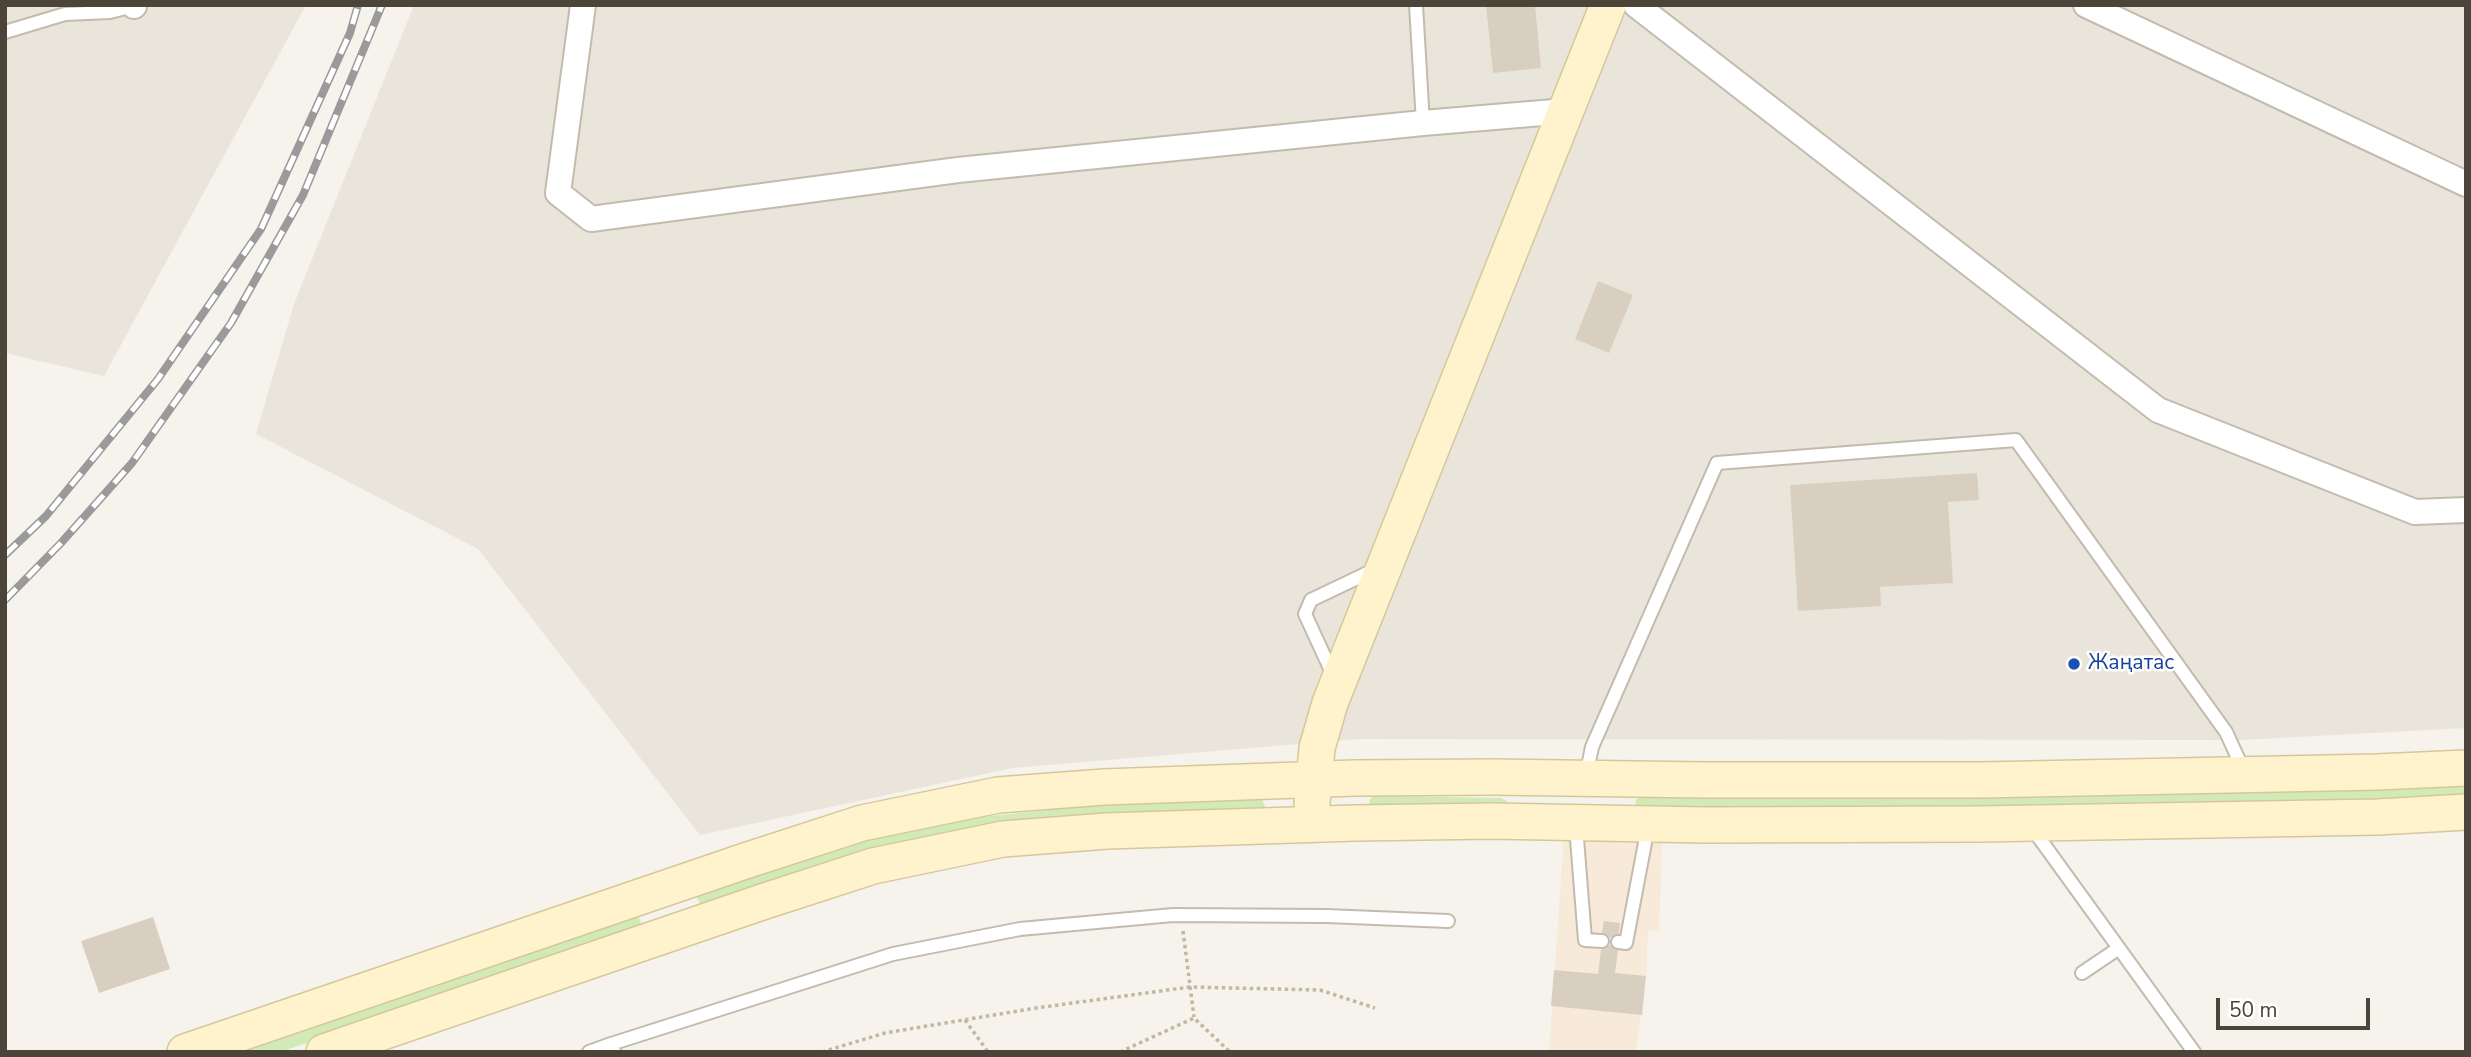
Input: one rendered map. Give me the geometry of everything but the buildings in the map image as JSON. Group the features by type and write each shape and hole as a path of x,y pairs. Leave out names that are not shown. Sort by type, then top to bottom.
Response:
{"main road":[{"path":"1312,824 1317,748 1338,684 1608,5"},
{"path":"185,1052 662,889 862,824 998,795 1104,786 1313,780 1492,777 1980,780 2466,768"},
{"path":"1580,822 1585,778"},
{"path":"324,1052 873,866 1003,839 1107,831 1312,824 1492,821 1649,824 2028,823 2378,817 2466,812"},
{"path":"662,889 676,931"}],"street":[{"path":"583,5 558,193 591,219 957,170 1566,110"},
{"path":"1636,5 2158,410 2415,512 2466,510"},
{"path":"2087,5 2466,184"}],"lane":[{"path":"1416,5 1423,122"},
{"path":"5,32 65,15 110,12 134,6"},
{"path":"1585,778 1592,747 1717,463 2016,440 2225,732 2245,775"},
{"path":"1338,684 1305,614 1311,600 1386,565"},
{"path":"1580,822 1585,940 1602,941"},
{"path":"2028,823 2194,1052"},
{"path":"1618,942 1626,943 1649,824"},
{"path":"589,1052 613,1048 893,954 1020,929 1181,915 1326,916 1448,921"},
{"path":"2082,974 2119,948"}],"path":[{"path":"1181,915 1194,1018 1230,1052"},
{"path":"822,1052 885,1033 1190,987 1320,990 1376,1008"},
{"path":"1120,1052 1194,1018"},
{"path":"965,1020 988,1052"}],"shaded area":[{"path":"5,5 306,5 104,376 5,353"},
{"path":"414,5 2466,5 2466,728 2242,740 1359,739 1012,768 700,835 478,549 256,434 294,304"},
{"path":"1565,822 1663,824 1659,930 1648,931 1646,976 1636,1052 1549,1052"}],"green space":[{"path":"2466,786 2466,802 1644,811 1637,807 1635,802 1647,791"},
{"path":"1374,796 1501,798 1507,801 1507,805 1369,808 1370,799"},
{"path":"1257,797 1262,799 1266,809 701,906 697,898 701,891 865,840 941,821 1098,805"},
{"path":"638,915 642,926 636,933 280,1052 223,1052"}],"railway":[{"path":"5,555 46,516 158,379 261,229 350,33 358,5"},
{"path":"5,600 61,543 132,463 231,323 303,195 382,5"}],"place":[{"name":"Жаңатас","path":"2074,664"}]}
